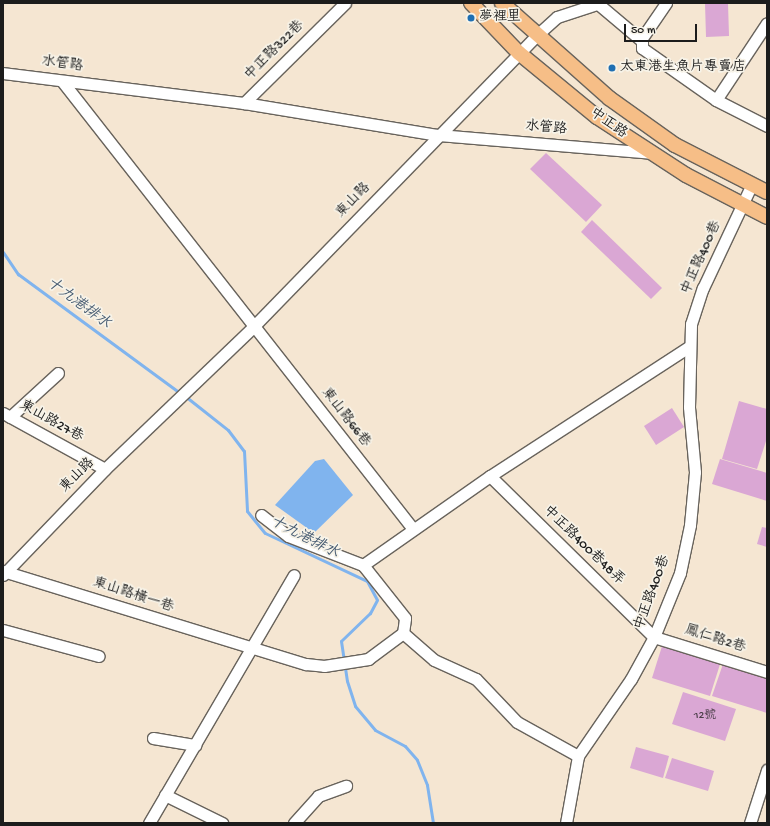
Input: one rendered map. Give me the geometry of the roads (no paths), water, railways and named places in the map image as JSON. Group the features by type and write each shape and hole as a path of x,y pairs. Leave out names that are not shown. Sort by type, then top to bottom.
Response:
{"main road":[{"name":"中正路","path":"471,3 520,53 597,117 651,153 767,217"},
{"name":"中正路","path":"502,3 608,98 676,145 767,192"}],"street":[{"name":"中正路322巷","path":"244,103 345,3"},
{"name":"東山路","path":"4,572 176,399 254,326 438,135 537,35 557,18 598,3"},
{"path":"598,3 641,40 644,50 716,100 767,126"},
{"path":"641,40 666,3"},
{"path":"716,100 767,23"},
{"name":"水管路","path":"3,73 244,103 438,135 651,153"},
{"name":"東山路66巷","path":"62,80 412,529"},
{"name":"中正路400巷","path":"578,756 631,679 654,637 680,573 690,525 695,472 689,348 690,324 703,288 752,184"},
{"path":"363,565 412,529 490,476 689,348"},
{"path":"6,415 58,373"},
{"name":"東山路27巷","path":"6,415 105,469"},
{"name":"中正路400巷48弄","path":"490,476 654,637"},
{"path":"261,515 288,536 363,565 405,618 403,633 434,660 476,680 517,722 578,756 566,823"},
{"name":"東山路橫一巷","path":"4,572 251,650 324,666 351,662 382,652 403,633"},
{"path":"149,823 294,575"},
{"path":"3,630 99,656"},
{"name":"鳳仁路2巷","path":"654,637 767,672"},
{"path":"154,738 195,745"},
{"path":"750,823 767,770"},
{"path":"294,823 318,796 346,786"},
{"path":"165,795 222,823"}],"water":[{"path":"324,459 353,495 314,533 275,505 315,461"}],"waterway":[{"name":"十九港排水","path":"3,252 18,274 180,393"},
{"name":"十九港排水","path":"185,396 228,430 244,451 247,511 265,533 367,581 377,600 370,613 341,641 347,681 355,706 375,730 405,746 417,760 427,785 433,823"}],"place":[{"name":"夢裡里","path":"471,18"},
{"name":"太東港生魚片專賣店","path":"612,68"}]}
